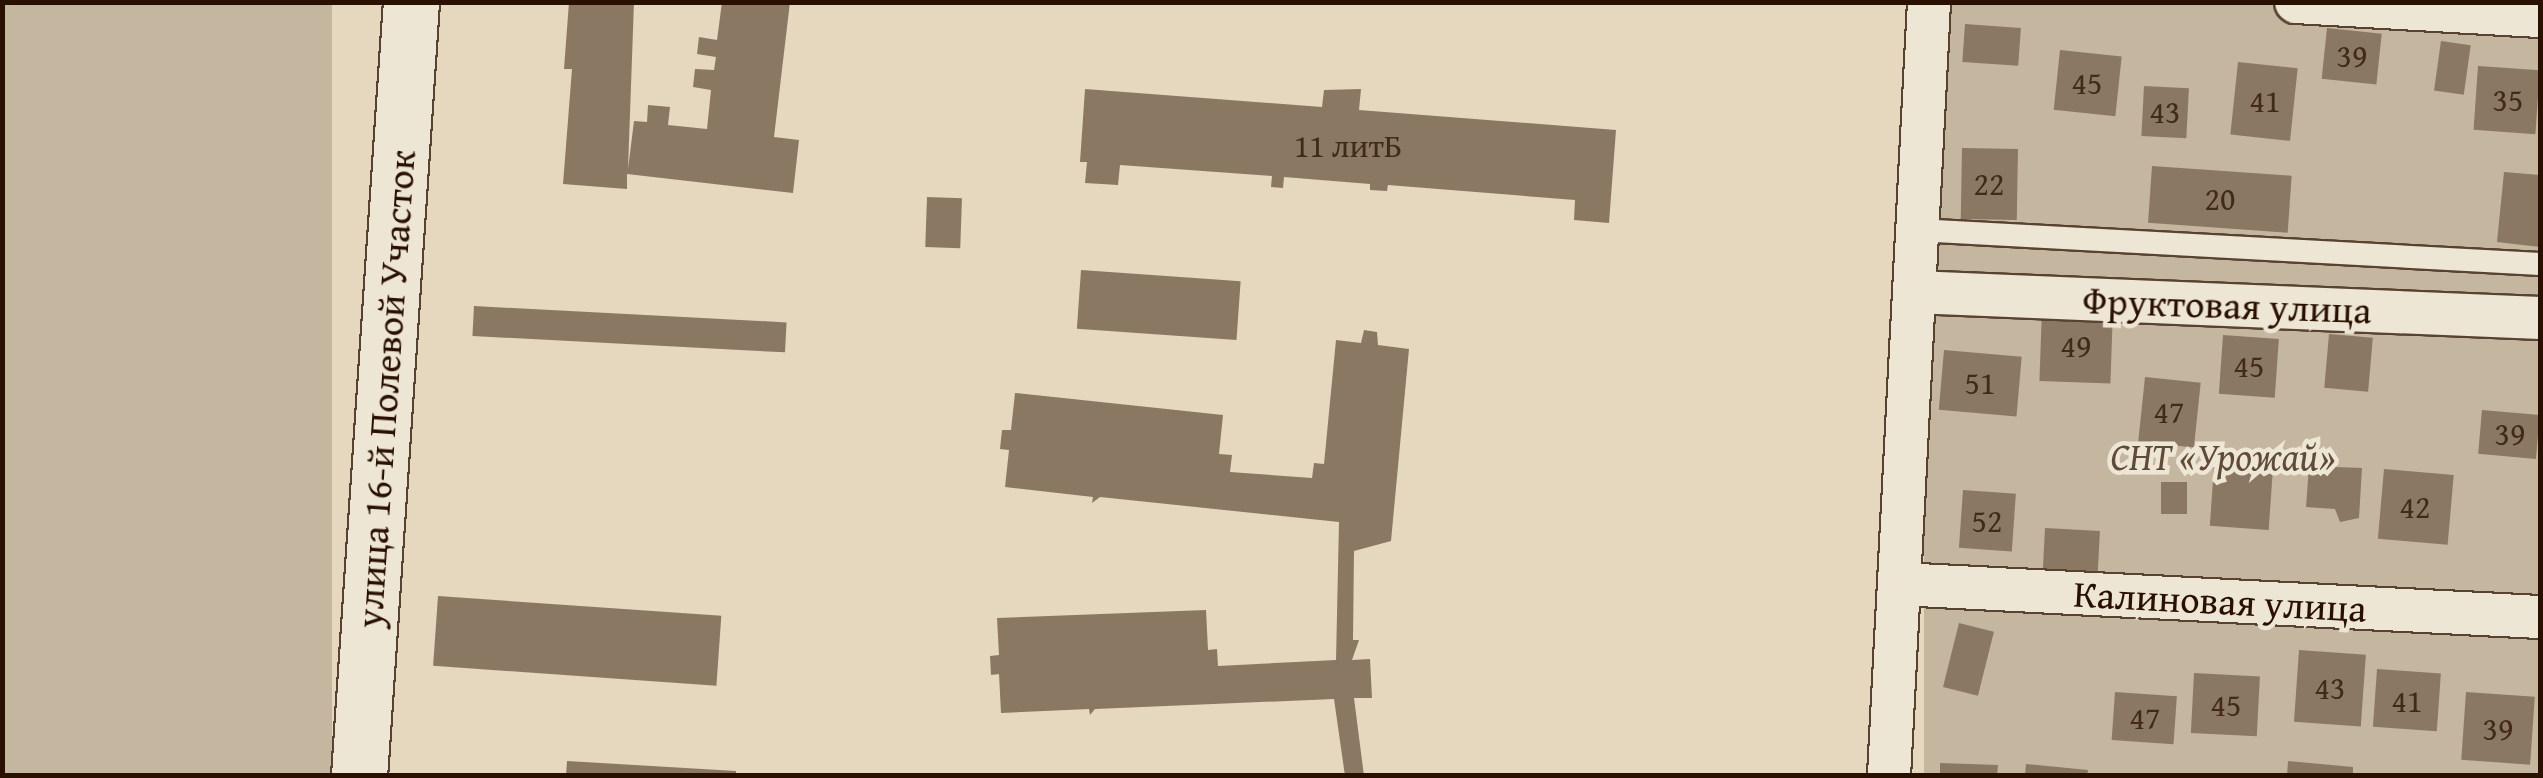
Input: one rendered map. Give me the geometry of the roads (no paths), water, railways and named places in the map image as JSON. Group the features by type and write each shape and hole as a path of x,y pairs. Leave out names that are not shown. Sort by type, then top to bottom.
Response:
{"street":[{"name":"улица 16-й Полевой Участок","path":"360,776 410,2"},
{"path":"1889,776 1929,2"},
{"path":"2296,2 2540,16"},
{"name":"Фруктовая улица","path":"1914,292 2540,318"},
{"name":"Калиновая улица","path":"1899,584 2540,617"}],"lane":[{"path":"1918,230 2540,264"}],"park label":[{"name":"СНТ «Урожай»","path":"2223,457"}]}
